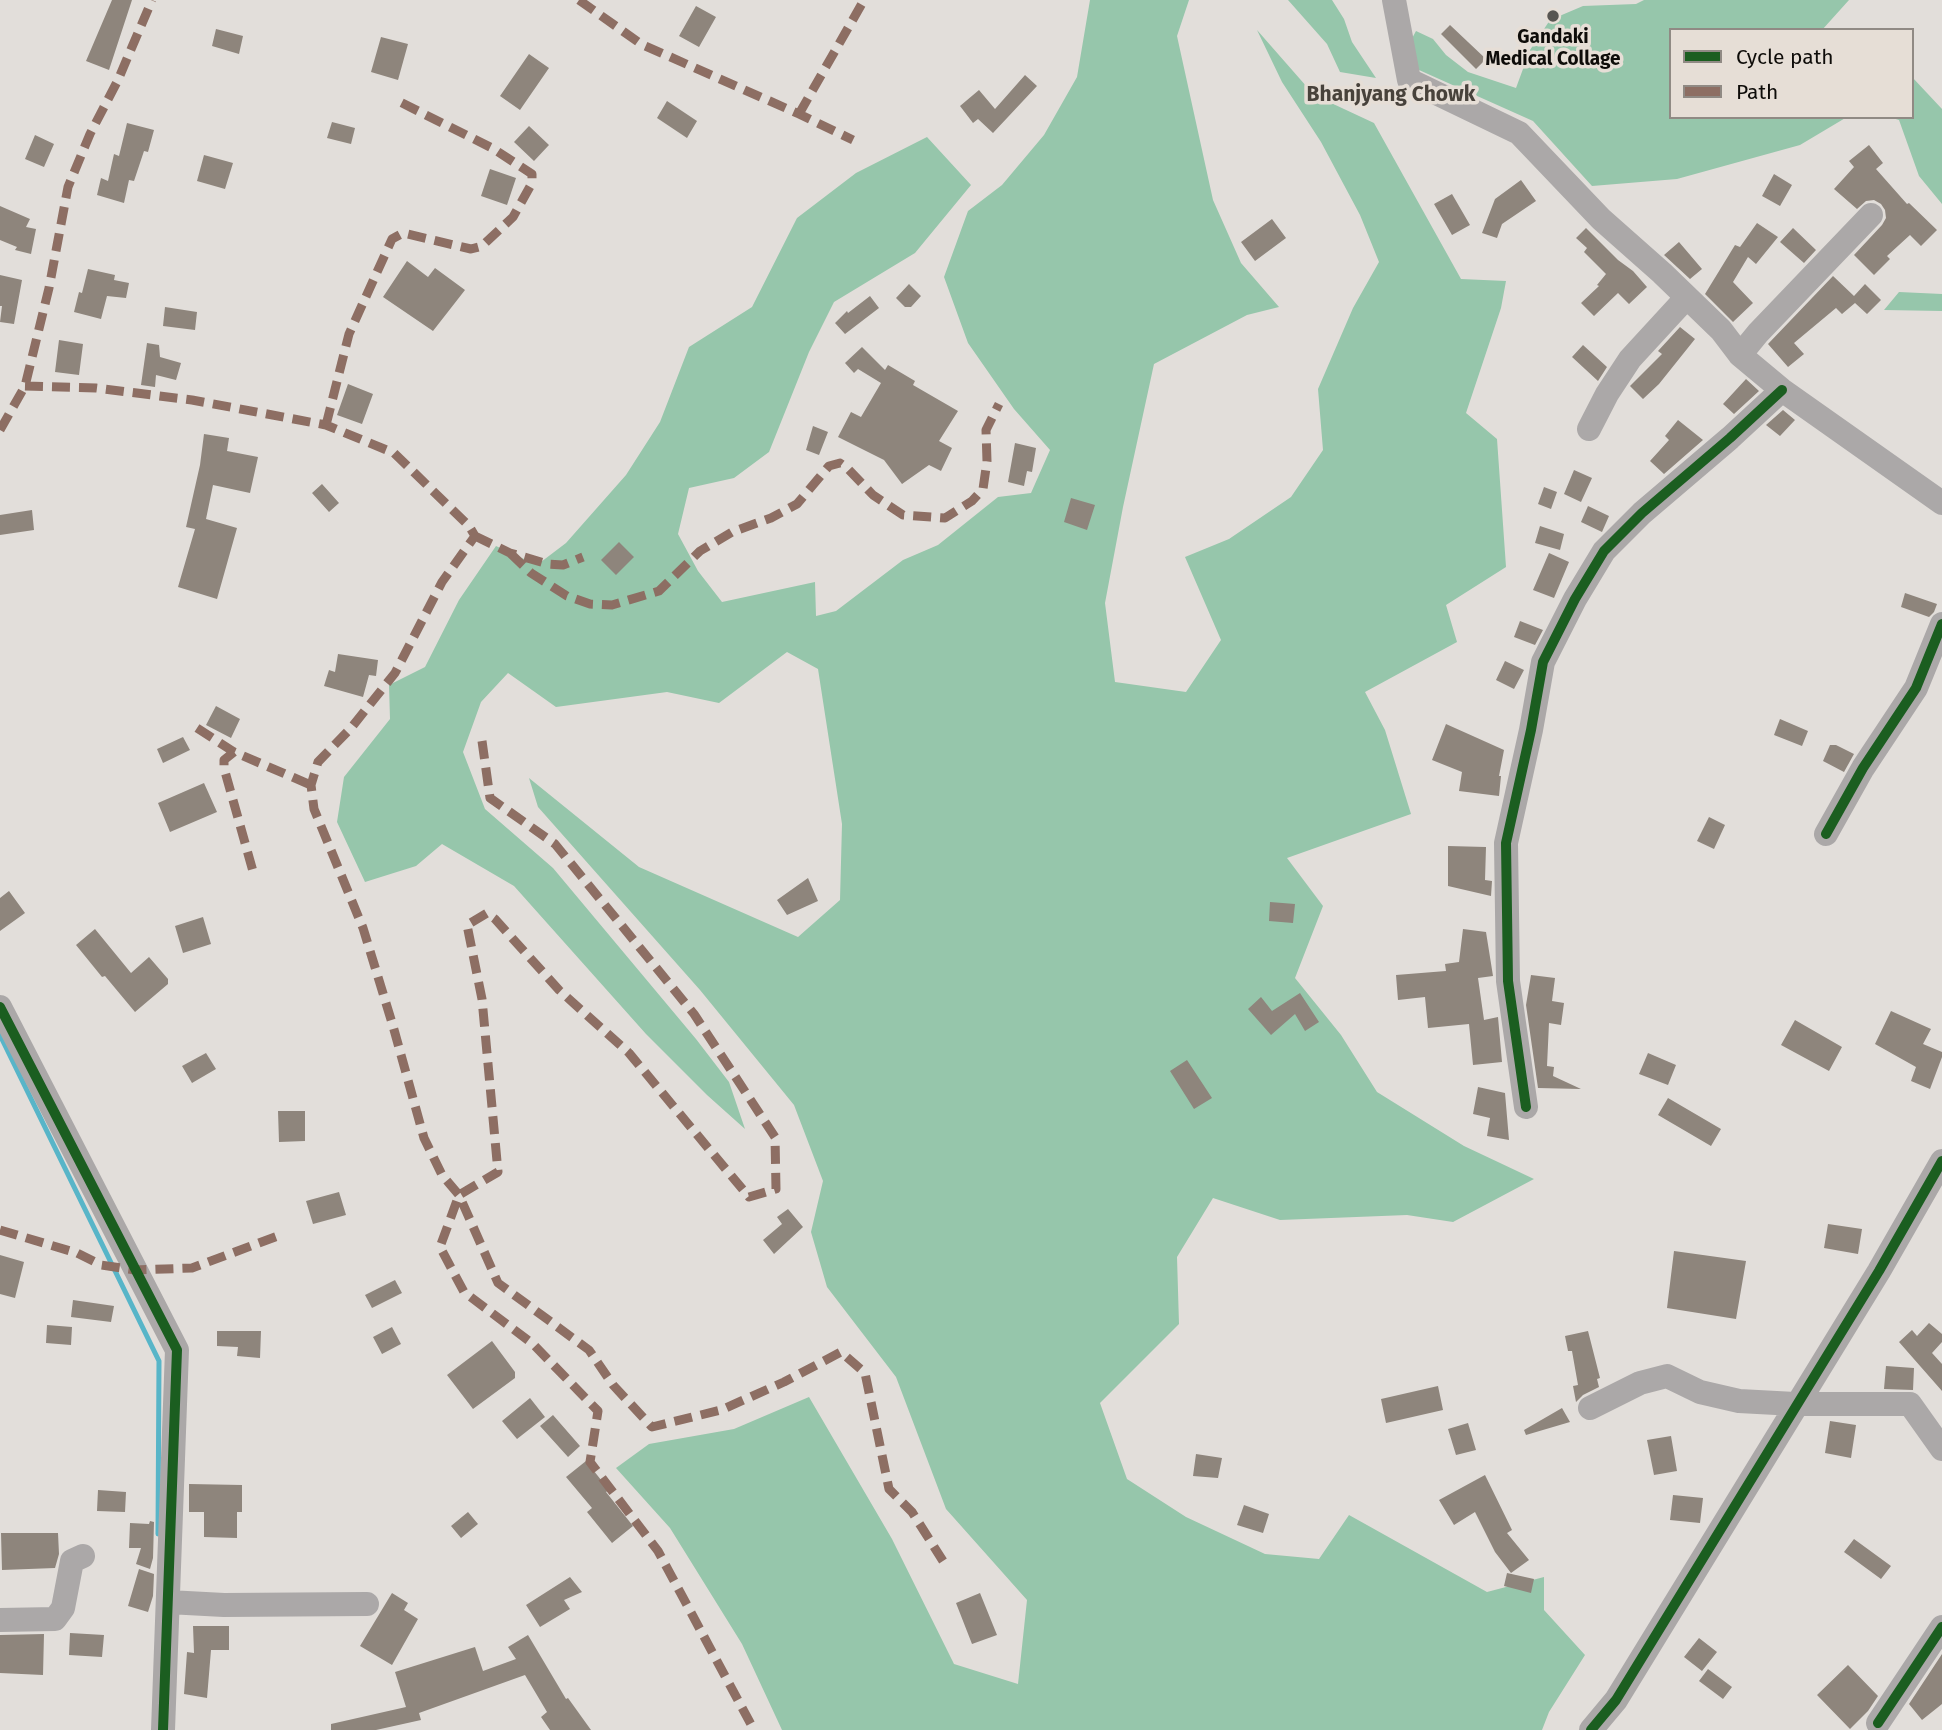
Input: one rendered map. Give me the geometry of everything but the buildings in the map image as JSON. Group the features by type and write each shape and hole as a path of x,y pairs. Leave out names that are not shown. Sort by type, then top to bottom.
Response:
{"street":[{"path":"1394,0 1409,80 1519,133 1601,219 1721,330 1740,355 1782,390 1942,503"},
{"path":"1740,355 1871,215"},
{"path":"1589,429 1607,394 1630,359 1687,297"},
{"path":"1526,1107 1508,981 1506,843 1543,662 1575,599 1604,551 1642,513 1782,390"},
{"path":"1826,834 1863,768 1916,688 1942,624"},
{"path":"0,1007 177,1350 163,1730"},
{"path":"1591,1730 1616,1700 1879,1271 1942,1161"},
{"path":"1590,1408 1640,1383 1667,1376 1700,1392 1739,1401 1795,1405 1910,1404 1942,1449"},
{"path":"0,1620 55,1619 63,1608 72,1561 83,1556"},
{"path":"168,1602 224,1605 367,1604"},
{"path":"1878,1723 1942,1627"}],"green space":[{"path":"1090,0 1189,0 1177,36 1213,200 1241,263 1279,307 1247,315 1154,364 1105,603 1115,682 1186,692 1221,640 1185,557 1229,539 1291,497 1323,450 1318,389 1353,308 1379,262 1360,215 1321,142 1282,82 1257,30 1314,95 1374,123 1461,279 1506,281 1501,308 1466,413 1497,439 1506,567 1446,605 1457,642 1365,692 1385,730 1411,814 1287,858 1323,906 1295,978 1341,1035 1377,1092 1464,1146 1534,1179 1453,1222 1407,1215 1280,1220 1213,1198 1177,1257 1179,1324 1100,1403 1127,1479 1186,1517 1265,1554 1319,1559 1349,1515 1487,1592 1544,1577 1544,1610 1585,1655 1549,1712 1542,1730 782,1730 742,1644 670,1528 616,1468 649,1444 734,1429 809,1397 892,1539 954,1664 1018,1684 1027,1600 946,1509 896,1377 827,1287 811,1232 823,1181 794,1105 700,990 538,807 529,778 639,867 798,937 840,900 842,824 818,669 787,652 719,703 667,692 556,707 508,673 481,702 463,752 485,809 553,868 696,1039 729,1082 745,1129 646,1034 514,886 442,844 416,866 365,882 337,822 344,777 390,719 389,685 425,667 459,600 496,546 537,565 566,543 626,475 660,422 689,347 752,307 797,218 856,173 927,137 971,185 915,253 834,302 809,352 769,452 734,478 689,488 678,534 698,571 722,602 815,582 816,616 836,611 903,560 938,545 998,497 1031,493 1050,450 1014,409 968,343 944,277 968,211 1002,185 1044,135 1077,77"},
{"path":"1288,0 1332,0 1344,19 1352,42 1376,78 1340,72 1327,44"},
{"path":"1644,0 1849,0 1824,28 1669,28 1669,119 1844,119 1800,145 1677,179 1592,186 1533,121 1419,70 1409,44 1416,31 1433,39 1446,55 1468,72 1516,88 1530,50 1550,20 1583,6 1636,4"},
{"path":"1914,79 1942,109 1942,204 1919,176 1899,120 1896,119 1914,119"},
{"path":"1899,292 1942,294 1942,311 1884,310"}],"waterway":[{"path":"0,1035 159,1361 158,1534"}],"marked path":[{"path":"0,430 25,386 49,288 68,187 152,0"},
{"path":"579,0 641,44 853,140"},
{"path":"799,114 864,0"},
{"path":"326,425 349,334 392,239 403,233 471,249 482,246 513,217 532,183 532,174 492,148 398,101"},
{"path":"25,386 96,388 192,400 326,425 394,453 469,526 475,536 442,582 395,673 351,728 318,762 311,785 314,809 363,928 424,1138 442,1175 459,1195 498,1283 589,1350 613,1385 652,1427 721,1410 784,1382 841,1352 865,1373 889,1489 912,1512 943,1561"},
{"path":"510,553 531,573 567,596 590,604 612,605 659,591 700,551 732,532 771,518 797,504 829,466 840,463 873,495 903,515 945,518 972,501 983,489 987,461 986,430 999,404"},
{"path":"475,536 510,553 548,564 563,565 583,557"},
{"path":"197,728 234,752 311,785"},
{"path":"482,741 490,798 555,844 694,1014 775,1137 776,1189 749,1197 629,1053 559,990 495,919 487,913 467,925 482,999 498,1172 459,1195 440,1247 464,1292 533,1344 598,1411 590,1462 658,1551 754,1730"},
{"path":"234,752 224,760 224,768 254,875"},
{"path":"0,1230 77,1253 101,1265 135,1270 192,1268 283,1234"}],"cycle path":[{"path":"1526,1107 1508,981 1506,843 1543,662 1575,599 1604,551 1642,513 1782,390"},
{"path":"1826,834 1863,768 1916,688 1942,624"},
{"path":"0,1007 177,1350 163,1730"},
{"path":"1591,1730 1616,1700 1879,1271 1942,1161"},
{"path":"1878,1723 1942,1627"}],"place":[{"name":"Gandaki Medical Collage","path":"1553,16"}],"district":[{"name":"Bhanjyang Chowk","path":"1391,95"}]}
